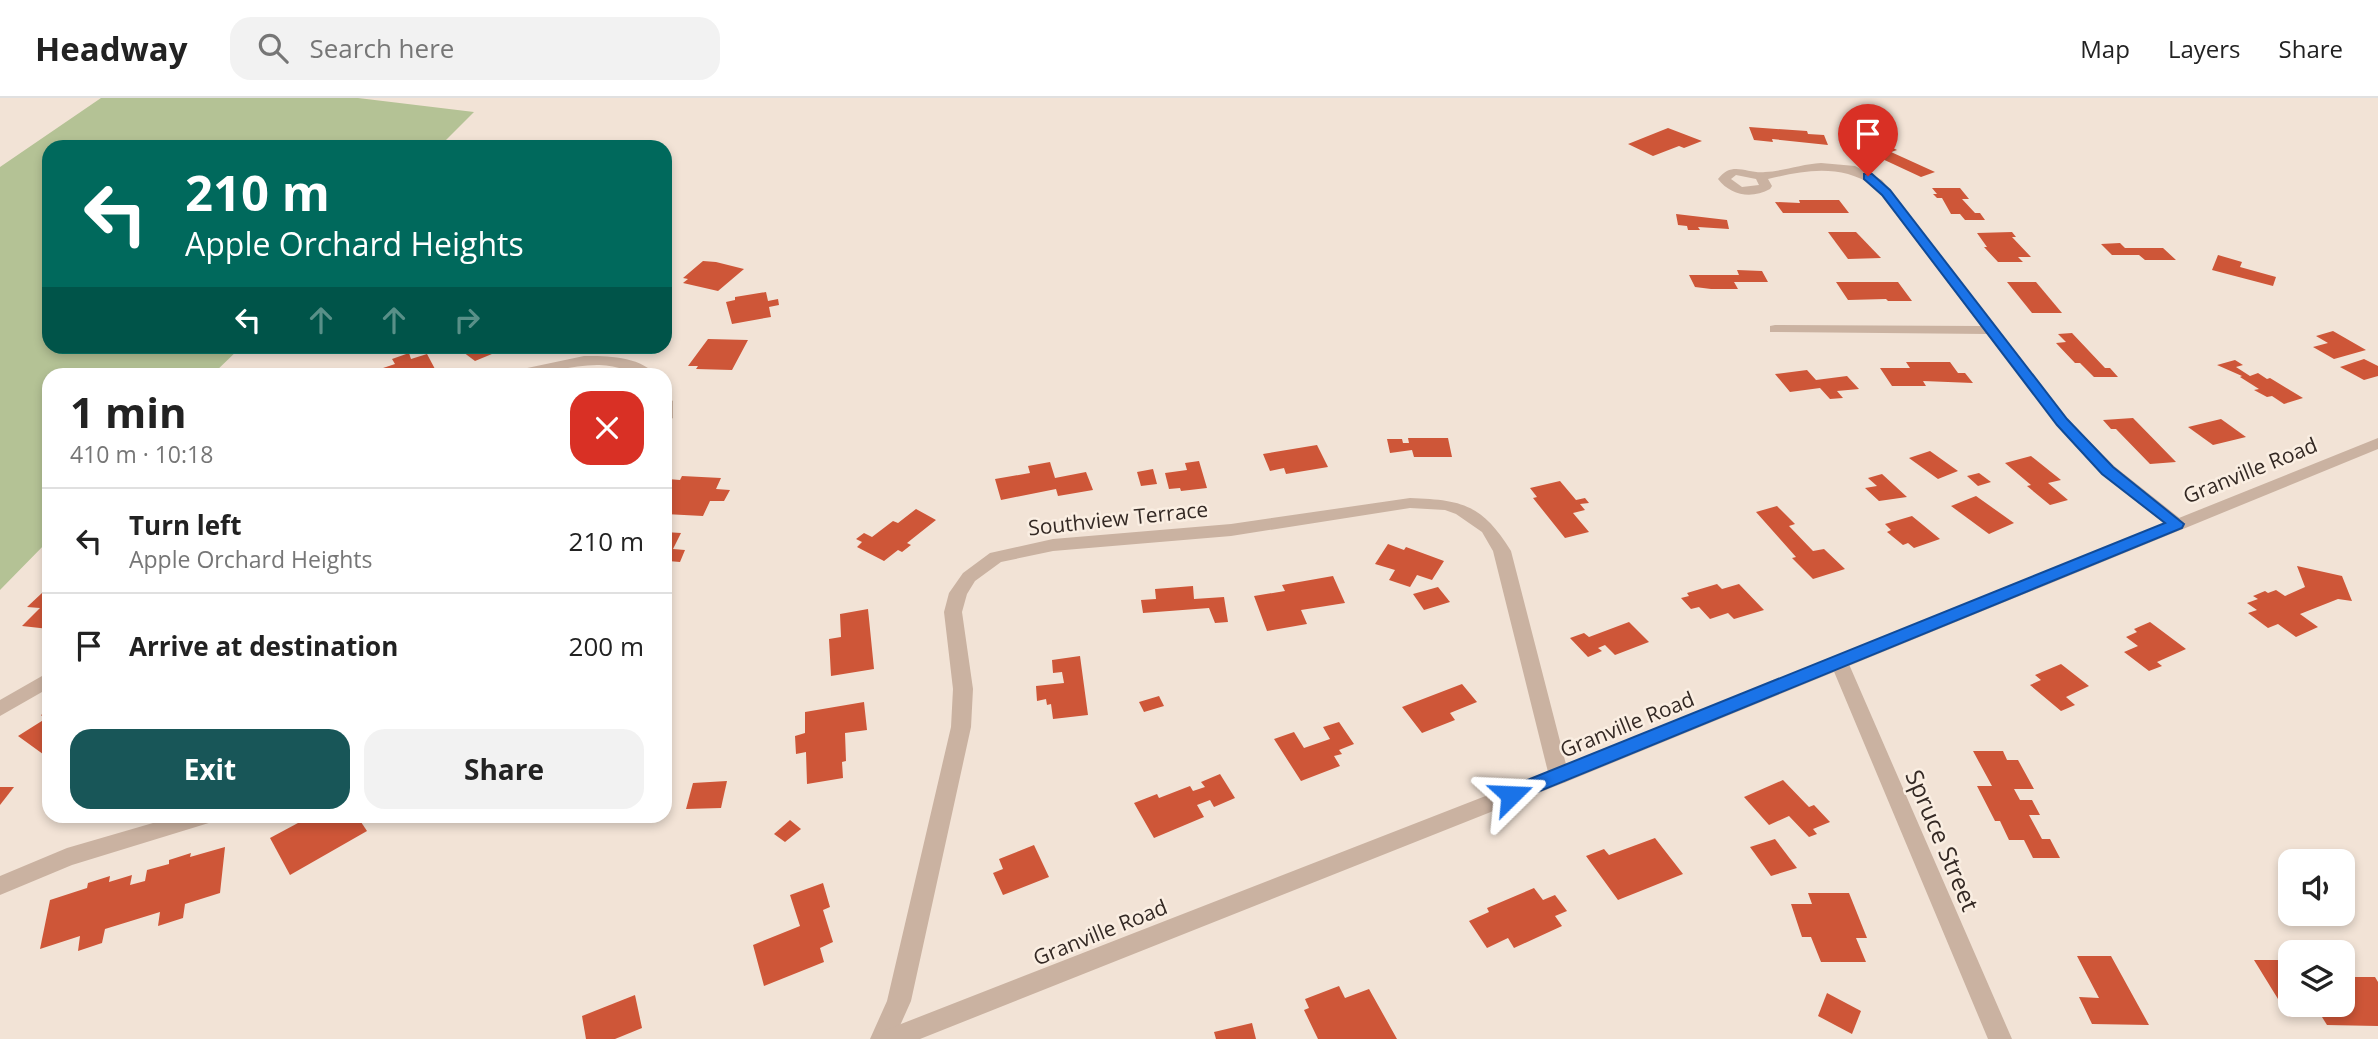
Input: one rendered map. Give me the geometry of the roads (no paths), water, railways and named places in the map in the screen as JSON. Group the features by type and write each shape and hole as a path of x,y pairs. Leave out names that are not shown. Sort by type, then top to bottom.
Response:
{"street":[{"path":"1761,177 1818,165 1848,168 1868,176 1882,187 2062,422 2092,455 2134,493 2176,524"},
{"path":"1775,329 1991,330"},
{"path":"544,368 595,361 625,363 635,368"},
{"name":"Granville Road","path":"891,1039 1559,776 2378,443"},
{"name":"Southview Terrace","path":"882,1039 899,1001 962,718 963,689 953,612 958,593 968,577 996,557 1053,545 1231,530 1410,503 1446,505 1462,510 1488,528 1502,551 1559,776"},
{"name":"Spruce Street","path":"1839,662 2000,1039"},
{"path":"0,709 42,683"},
{"path":"0,886 67,857 181,823"}]}
